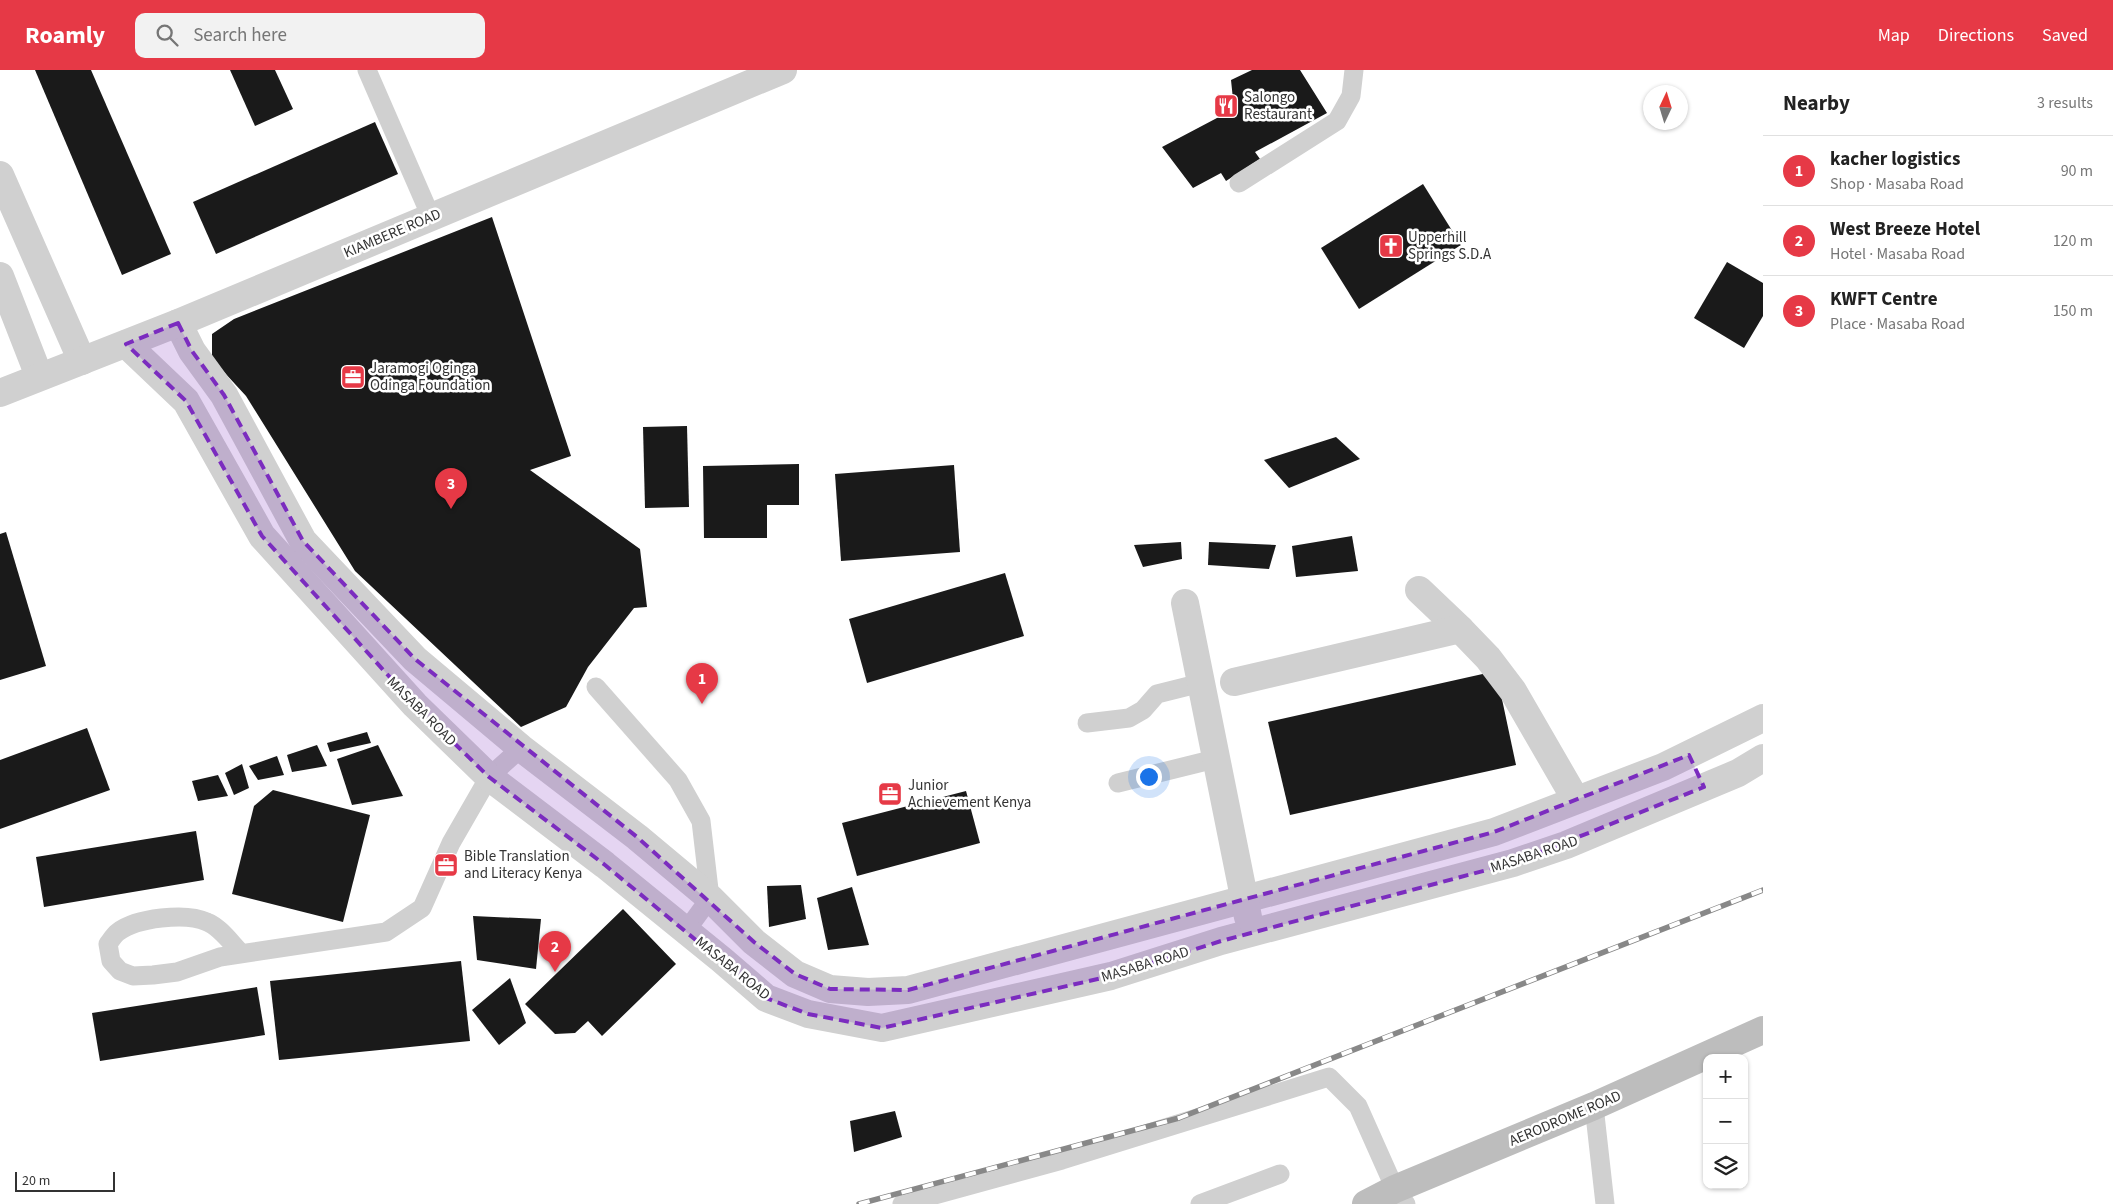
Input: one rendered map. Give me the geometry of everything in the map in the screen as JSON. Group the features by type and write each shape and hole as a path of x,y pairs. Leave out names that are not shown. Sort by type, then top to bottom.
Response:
{"main road":[{"name":"AERODROME ROAD","path":"1366,1204 1400,1197 1594,1106 1763,1030"}],"street":[{"name":"KIAMBERE ROAD","path":"0,394 39,376 178,323 783,70"},
{"path":"0,175 82,361"},
{"path":"0,276 39,376"},
{"path":"178,323 192,351 224,396 303,541 415,659 522,748 637,837 710,898 754,942 795,974 830,989 868,992 908,990 1494,832 1689,755 1763,718"},
{"name":"MASABA ROAD","path":"126,344 186,401 262,536 394,684 489,778 605,865 766,998 808,1014 882,1028 1111,976 1221,941 1513,863 1566,845 1738,773 1763,758"},
{"path":"1419,590 1488,658 1513,691 1576,800"},
{"path":"1185,603 1243,900 1253,933"},
{"path":"1234,682 1460,629"},
{"path":"1689,755 1704,787"},
{"path":"605,865 637,837"}],"lane":[{"path":"367,70 431,217"},
{"path":"1239,183 1337,121 1351,96 1354,70"},
{"path":"1087,723 1129,718 1143,710 1157,694 1201,683"},
{"path":"596,688 678,780 701,821 710,898 686,931"},
{"path":"241,953 211,924 187,918 166,917 136,924 119,932 108,944 111,960 120,971 133,976 177,972 220,956 241,953 386,932 422,908 451,843 489,778 522,748"},
{"path":"1118,783 1215,759"},
{"path":"902,1204 1062,1160 1330,1077 1358,1106 1400,1197"},
{"path":"1594,1106 1605,1204"},
{"path":"1200,1204 1280,1174"}],"highlighted area":[{"path":"178,323 192,351 224,395 303,541 415,659 637,837 754,942 795,974 830,989 908,990 1494,832 1689,755 1704,787 1513,863 1221,941 1111,976 882,1028 808,1014 766,998 605,865 489,777 415,705 262,536 186,401 126,344"}],"building":[{"path":"35,70 91,70 171,254 122,275"},
{"path":"230,70 275,70 293,109 255,126"},
{"path":"1252,70 1300,70 1327,113 1255,152 1260,159 1226,181 1221,173 1193,188 1162,147 1234,109 1231,80"},
{"path":"375,122 398,174 216,254 193,202"},
{"name":"Upperhill Springs S.D.A","path":"1423,184 1461,245 1359,309 1321,248"},
{"path":"492,217 571,456 530,470 640,549 647,607 634,608 588,667 566,707 521,727 355,571 246,396 212,359 212,334 234,319"},
{"path":"1727,262 1763,283 1763,316 1744,348 1694,318"},
{"path":"687,426 689,507 645,508 643,427"},
{"path":"1336,437 1360,459 1289,488 1264,460"},
{"path":"799,464 799,505 767,505 767,538 704,538 703,466"},
{"path":"954,465 960,552 841,561 835,474"},
{"path":"6,532 46,666 0,680 0,534"},
{"path":"1352,536 1358,571 1296,577 1292,546"},
{"path":"1181,542 1182,559 1143,567 1134,545"},
{"path":"1209,542 1276,545 1269,569 1208,565"},
{"path":"1005,573 1024,636 867,683 849,619"},
{"path":"1496,671 1516,765 1290,815 1268,722"},
{"path":"87,728 110,790 0,829 0,760"},
{"path":"367,732 371,743 330,752 327,743"},
{"path":"317,745 327,766 292,772 287,755"},
{"path":"378,745 403,796 352,805 337,759"},
{"path":"277,756 284,775 258,780 249,766"},
{"path":"242,764 249,788 234,795 225,773"},
{"path":"218,775 228,796 198,801 192,781"},
{"path":"273,790 370,815 343,922 232,894 254,806"},
{"path":"966,791 980,843 857,876 842,823"},
{"path":"196,831 204,880 44,907 36,857"},
{"path":"801,885 806,919 769,927 767,886"},
{"path":"852,887 869,945 828,950 817,898"},
{"path":"623,909 676,964 602,1036 588,1021 575,1033 555,1034 525,1004"},
{"path":"473,916 541,919 536,969 477,960"},
{"path":"461,961 470,1041 279,1060 270,981"},
{"path":"510,978 526,1023 499,1045 472,1010"},
{"path":"257,987 265,1035 100,1061 92,1013"},
{"path":"895,1111 902,1137 854,1152 850,1121"}],"railway":[{"path":"859,1204 1179,1118 1763,890"}],"place":[{"name":"Salongo Restaurant","path":"1226,106"},
{"name":"Upperhill Springs S.D.A","path":"1391,246"},
{"name":"Jaramogi Oginga Odinga Foundation","path":"353,377"},
{"name":"KWFT Centre","path":"451,509"},
{"name":"kacher logistics","path":"702,704"},
{"name":"Junior Achievement Kenya","path":"890,794"},
{"name":"Bible Translation and Literacy Kenya","path":"446,865"},
{"name":"West Breeze Hotel","path":"555,972"}]}
